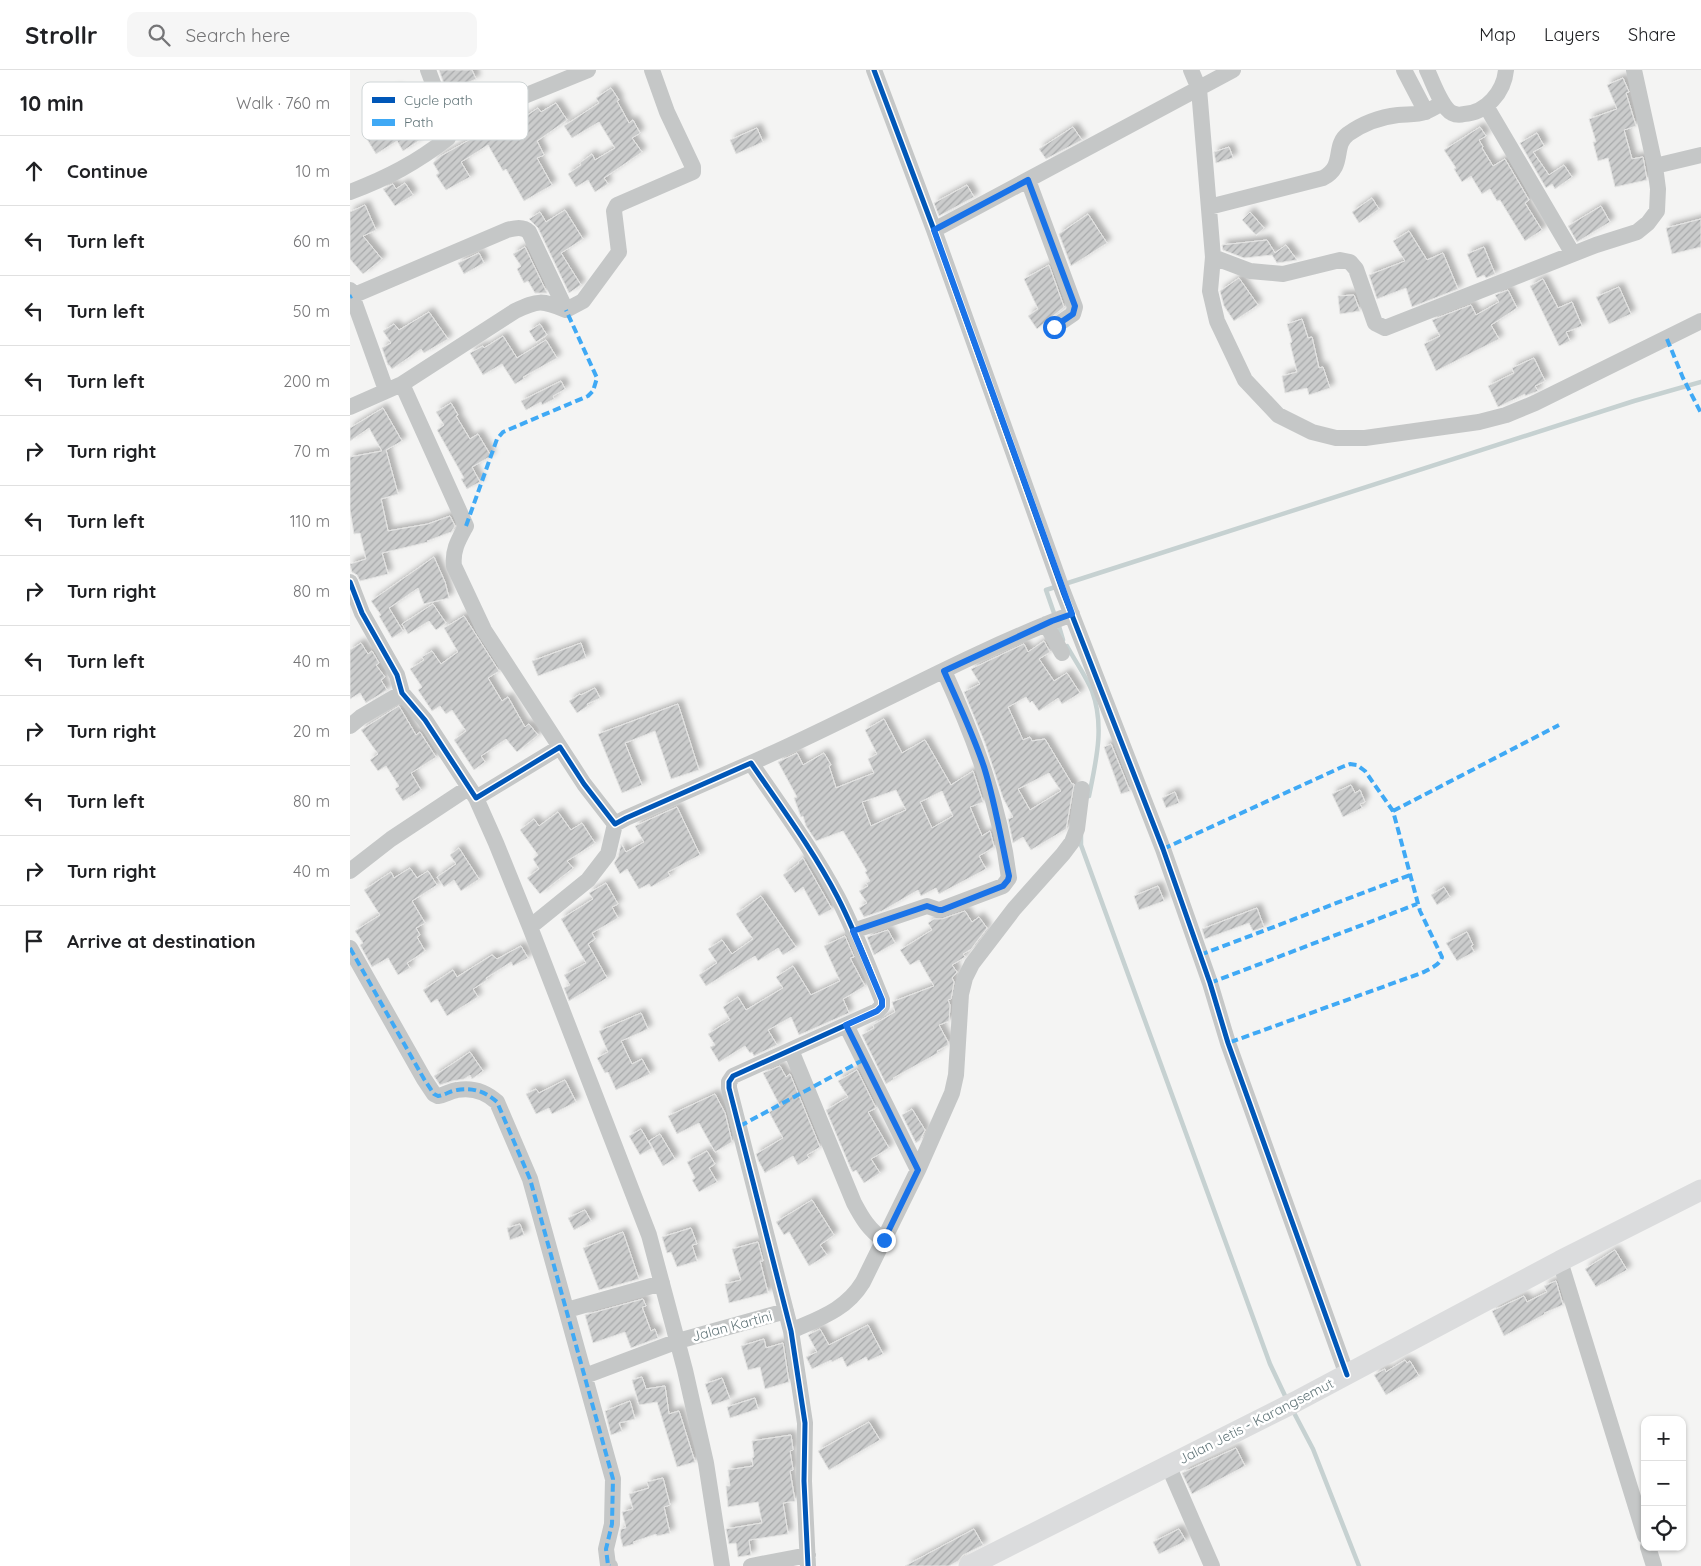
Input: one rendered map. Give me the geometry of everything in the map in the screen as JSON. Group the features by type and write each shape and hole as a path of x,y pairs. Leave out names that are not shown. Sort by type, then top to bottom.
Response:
{"main road":[{"name":"Jalan Jetis - Karangsemut","path":"969,1566 1168,1464 1290,1405 1560,1261 1701,1190"}],"street":[{"path":"428,70 432,82"},
{"path":"528,94 588,70"},
{"path":"566,310 582,301 617,256 619,249 614,211 617,205 694,170 667,112 652,70"},
{"path":"874,70 934,230 1062,587 1058,619 1062,653"},
{"path":"1191,70 1199,88 1213,257 1210,291 1217,321 1245,380 1278,415 1312,432 1336,438 1365,438 1479,422 1506,415 1535,403 1701,321"},
{"path":"934,230 1233,70"},
{"path":"1404,70 1426,112"},
{"path":"1427,70 1442,103 1454,114 1468,114 1486,106 1499,91 1504,82 1506,70"},
{"path":"1213,257 1250,271 1283,274 1340,260 1350,262 1356,269 1376,323 1385,328 1573,254 1637,232 1648,223 1657,211 1658,189 1655,166 1634,70"},
{"path":"1209,207 1322,178 1336,167 1339,149 1348,134 1366,124 1387,117 1426,112 1442,103"},
{"path":"1486,106 1573,254"},
{"path":"350,192 382,180 405,168 445,140"},
{"path":"1655,166 1701,155"},
{"path":"1028,180 1075,306 1073,314 1054,327"},
{"path":"386,390 351,295 507,230 520,227 525,228 529,232 566,310"},
{"path":"350,406 402,384 515,311 531,304 546,302 566,310"},
{"path":"402,384 466,526 454,548 454,566 484,630 584,784 615,824"},
{"path":"350,582 362,613 397,675 402,693 425,720 472,793 496,843 649,1235 678,1341 706,1463 722,1566"},
{"path":"530,927 588,880 608,854 615,824 751,763 1058,619"},
{"path":"1058,619 1163,849 1232,1052 1347,1375"},
{"path":"853,931 927,906 942,910 1003,886 1009,878 993,800 984,767 946,670"},
{"path":"350,726 361,717 402,693"},
{"path":"350,871 399,834 560,747"},
{"path":"751,763 817,861 838,898 882,1000 882,1006 877,1011 733,1076 729,1082 791,1332 805,1423 804,1481 808,1561 751,1566"},
{"path":"791,1332 838,1309 849,1301 860,1287 918,1170 952,1093 956,1075 962,994 965,978 972,964 1014,909 1072,842 1077,829 1082,790"},
{"path":"350,948 434,1094 438,1096 456,1090 475,1089 488,1094 497,1102 530,1179 613,1479 612,1524 606,1549 610,1566"},
{"path":"846,1025 918,1170"},
{"path":"791,1050 854,1203 873,1233 884,1240"},
{"path":"1560,1261 1641,1523"},
{"path":"567,1310 662,1283"},
{"name":"Jalan Kartini","path":"585,1376 678,1341 786,1311"},
{"path":"1168,1464 1212,1566"},
{"path":"1649,1551 1654,1566"}],"building":[{"path":"439,70 472,70 476,79 469,82 443,82"},
{"path":"1623,78 1629,92 1626,93 1636,126 1624,130 1632,159 1643,157 1647,180 1615,187 1608,158 1598,161 1593,142 1596,142 1589,119 1617,109 1607,85"},
{"path":"611,88 619,100 617,101 629,123 633,120 640,133 632,138 642,152 604,178 608,184 595,192 588,180 576,187 568,174 592,154 595,160 615,148 599,122 572,138 564,126 599,103 596,98"},
{"path":"556,103 567,120 537,141 544,155 537,158 552,185 524,201 506,169 503,171 488,145 461,162 470,177 446,190 436,175 439,173 433,163 441,156 469,140 528,140 528,115 538,108 541,112"},
{"path":"1073,127 1082,140 1046,159 1039,149"},
{"path":"1480,127 1486,136 1479,140 1482,148 1493,166 1505,159 1529,200 1525,203 1542,230 1525,241 1500,200 1497,201 1490,189 1482,194 1471,176 1462,182 1454,169 1456,168 1444,150"},
{"path":"757,128 763,142 736,154 730,140"},
{"path":"1537,133 1544,146 1533,152 1549,175 1564,165 1572,177 1555,189 1552,184 1546,188 1520,143"},
{"path":"367,140 420,140 403,151 397,141 376,154"},
{"path":"1229,147 1233,158 1216,163 1214,152"},
{"path":"405,183 413,195 395,206 383,189 393,184 396,189"},
{"path":"967,185 974,197 939,216 934,203"},
{"path":"1372,198 1379,209 1359,223 1352,212"},
{"path":"365,205 376,230 363,236 382,259 363,274 350,259 350,212"},
{"path":"1601,206 1610,222 1577,242 1568,226"},
{"path":"565,210 583,239 561,253 581,285 569,293 538,228 529,219 540,212 546,222"},
{"path":"1250,212 1264,228 1256,235 1242,220"},
{"path":"1088,214 1107,243 1071,266 1059,234"},
{"path":"1701,219 1701,247 1672,254 1666,228"},
{"path":"1409,231 1427,260 1443,253 1458,289 1412,307 1406,288 1377,299 1369,275 1405,261 1393,241"},
{"path":"1267,240 1275,253 1286,245 1297,260 1277,263 1272,255 1244,258 1223,250 1222,245"},
{"path":"525,247 547,293 535,293 528,281 524,283 517,269 521,266 513,254"},
{"path":"1484,247 1495,274 1486,278 1484,275 1477,278 1467,254"},
{"path":"479,253 484,263 464,274 458,263"},
{"path":"1049,265 1064,307 1037,329 1028,316 1038,309 1024,279"},
{"path":"1239,278 1258,305 1234,321 1224,306 1220,291"},
{"path":"1543,279 1558,308 1572,302 1582,326 1566,332 1570,341 1559,346 1530,286"},
{"path":"1619,287 1631,314 1609,324 1596,297"},
{"path":"1508,290 1517,308 1491,325 1499,339 1436,371 1424,344 1440,336 1432,320 1471,305 1476,315 1499,302 1495,295"},
{"path":"1354,295 1360,311 1340,314 1338,296"},
{"path":"429,312 448,339 424,353 421,349 392,369 388,365 382,348 391,343 383,331 394,324 399,330"},
{"path":"1302,319 1308,338 1312,337 1319,368 1323,367 1330,388 1309,395 1307,388 1285,393 1282,376 1297,372 1287,324"},
{"path":"540,324 547,335 536,342 529,331"},
{"path":"503,336 517,358 546,340 557,358 523,377 524,379 515,384 502,364 483,375 470,353 483,346 484,348"},
{"path":"1534,358 1545,381 1535,386 1538,391 1525,396 1525,394 1498,407 1488,386 1514,373 1512,368"},
{"path":"561,381 565,389 553,396 554,399 542,405 541,402 526,410 521,401"},
{"path":"451,403 458,415 456,416 470,439 478,434 491,456 472,467 480,482 467,489 461,479 464,478 437,430 444,425 436,412"},
{"path":"383,408 402,441 386,450 398,494 381,499 388,531 428,524 450,516 455,526 451,532 428,542 382,553 388,574 360,581 357,575 352,572 350,565 366,559 360,533 354,534 350,510 350,457 382,451 369,428 350,441 350,428"},
{"path":"434,557 445,582 449,598 424,604 418,588 389,608 403,631 392,638 379,616 381,615 371,601"},
{"path":"433,604 446,623 436,630 429,621 408,634 402,624"},
{"path":"464,616 499,671 488,678 502,701 508,697 525,727 529,724 538,735 517,752 506,739 481,756 485,762 474,770 454,740 466,731 452,710 446,714 440,706 432,711 418,690 422,687 410,669 424,660 422,657 432,651 441,664 458,652 444,628"},
{"path":"1044,641 1050,652 1039,659 1054,681 1067,673 1080,693 1062,704 1058,698 1039,711 1032,701 1030,703 1026,697 1008,707 1023,740 1030,737 1032,741 1045,739 1072,784 1074,784 1066,829 1031,850 1023,837 1013,843 1008,819 1013,817 1003,798 985,743 964,692 980,684 971,669 1024,644 1028,652","holes":["1049,773 1061,791 1030,810 1018,789"]},
{"path":"361,643 368,654 372,651 379,663 376,665 385,677 381,680 387,690 366,703 360,693 350,699 350,650"},
{"path":"581,643 586,658 538,676 532,661"},
{"path":"595,688 600,698 587,704 588,706 577,713 569,701"},
{"path":"678,704 699,770 671,779 655,731 625,743 642,785 622,793 598,734"},
{"path":"399,706 416,735 420,732 436,757 411,773 421,790 403,801 395,789 399,786 386,766 378,771 370,760 378,754 361,730"},
{"path":"884,719 902,753 925,740 951,785 973,771 983,802 970,807 982,836 990,831 994,847 979,856 986,869 939,894 936,888 921,896 918,890 882,911 864,917 859,908 867,903 859,891 868,886 866,883 870,881 865,872 867,871 843,831 816,841 806,826 803,816 801,817 794,798 797,797 778,762 797,753 803,765 824,753 831,765 829,766 836,788 874,773 868,759 877,754 865,730","holes":["896,790 906,810 871,826 862,802","942,791 953,816 932,828 920,802"]},
{"path":"1111,744 1130,791 1121,794 1104,747"},
{"path":"1351,785 1355,793 1360,790 1365,802 1360,804 1362,808 1343,817 1332,794"},
{"path":"1175,792 1179,803 1166,808 1162,798"},
{"path":"677,807 700,855 668,872 670,876 651,887 649,884 639,889 627,869 620,874 614,863 618,857 621,844 626,852 644,842 635,826"},
{"path":"558,812 571,830 582,823 595,843 567,861 573,868 540,894 527,878 539,869 533,859 538,855 520,830 534,819 539,826"},
{"path":"459,848 479,879 461,891 454,880 444,887 437,877 456,864 450,855"},
{"path":"803,858 832,909 819,916 803,887 795,893 783,875"},
{"path":"410,868 417,878 428,871 437,885 412,901 425,923 416,928 420,935 417,937 425,951 407,963 410,968 398,975 388,958 372,967 360,945 363,943 355,931 380,915 364,890 391,872 394,878"},
{"path":"606,883 618,904 612,907 618,918 592,933 595,939 588,944 607,978 569,1001 564,988 570,985 564,975 586,963 561,919 593,899 589,893"},
{"path":"1158,886 1164,901 1139,910 1134,896"},
{"path":"1444,887 1450,897 1437,905 1431,895"},
{"path":"761,896 796,947 783,955 778,948 758,961 755,956 706,986 699,975 717,963 708,949 722,940 732,954 753,939 736,914"},
{"path":"1257,908 1264,927 1253,931 1249,923 1205,939 1202,929"},
{"path":"965,911 972,922 979,917 987,928 971,949 963,954 965,957 952,965 957,972 952,978 954,982 951,999 948,1000 950,1005 949,1021 939,1025 948,1045 886,1084 862,1035 874,1028 873,1025 895,1012 892,1002 934,986 919,960 910,965 900,950 932,930 928,923 934,919 942,919"},
{"path":"888,930 895,943 874,955 867,937"},
{"path":"1467,932 1474,952 1457,961 1446,943"},
{"path":"845,936 854,957 850,958 865,986 843,999 849,1013 799,1035 791,1017 768,1030 777,1045 754,1056 745,1046 719,1062 710,1047 715,1045 708,1034 730,1020 723,1007 738,997 746,1010 783,988 776,977 793,966 811,995 840,981 824,946"},
{"path":"521,946 528,958 513,966 511,962 486,978 487,980 473,989 478,997 447,1016 437,999 431,1003 423,990 453,970 457,977 492,955 497,959"},
{"path":"641,1013 648,1029 621,1041 632,1064 642,1059 650,1074 616,1090 608,1072 605,1073 597,1058 608,1052 599,1031"},
{"path":"470,1052 483,1071 472,1079 470,1075 464,1079 440,1085 434,1076"},
{"path":"780,1066 786,1077 790,1074 820,1147 807,1155 809,1158 798,1165 793,1156 765,1173 756,1154 783,1138 769,1112 780,1106 763,1073"},
{"path":"857,1070 876,1108 868,1112 889,1148 871,1159 880,1173 864,1183 856,1170 853,1172 851,1169 826,1110 848,1097 838,1081"},
{"path":"565,1080 576,1102 552,1114 549,1108 536,1114 526,1094 536,1089 539,1093"},
{"path":"715,1094 725,1113 732,1142 715,1152 699,1123 677,1134 668,1116"},
{"path":"912,1109 925,1130 920,1140 916,1143 902,1115"},
{"path":"641,1129 652,1148 640,1155 629,1136"},
{"path":"660,1134 675,1159 663,1166 649,1141"},
{"path":"707,1151 715,1164 709,1168 717,1182 699,1192 692,1180 695,1178 687,1162"},
{"path":"812,1200 834,1235 820,1245 827,1255 809,1266 789,1232 784,1235 776,1222"},
{"path":"585,1210 591,1221 574,1230 568,1218"},
{"path":"520,1224 524,1235 510,1240 507,1228"},
{"path":"691,1228 697,1244 692,1245 697,1261 677,1267 671,1252 667,1253 662,1237"},
{"path":"623,1232 639,1279 599,1290 583,1248"},
{"path":"758,1242 763,1261 760,1261 768,1293 729,1303 725,1284 741,1280 732,1249"},
{"path":"1615,1250 1627,1270 1596,1287 1585,1269"},
{"path":"1556,1281 1563,1305 1544,1313 1504,1336 1492,1311 1524,1296 1527,1302 1547,1292 1544,1286"},
{"path":"643,1299 646,1306 642,1307 651,1331 655,1329 658,1338 631,1348 625,1332 593,1343 585,1315"},
{"path":"868,1325 883,1354 868,1361 866,1357 847,1367 842,1357 812,1369 806,1357 817,1352 808,1335 820,1329 829,1345"},
{"path":"764,1339 766,1348 783,1343 789,1382 765,1389 760,1367 748,1370 741,1346"},
{"path":"1405,1360 1407,1363 1410,1361 1419,1376 1386,1395 1374,1375 1385,1369 1386,1372"},
{"path":"642,1377 646,1389 665,1386 669,1414 679,1411 695,1462 677,1467 657,1402 639,1405 632,1380"},
{"path":"722,1378 730,1399 712,1405 705,1384"},
{"path":"755,1398 758,1409 730,1418 727,1407"},
{"path":"630,1401 635,1419 619,1423 622,1431 611,1435 605,1411"},
{"path":"869,1422 880,1440 829,1470 818,1451"},
{"path":"791,1435 793,1450 790,1451 793,1470 790,1471 795,1501 783,1503 788,1534 749,1540 751,1555 738,1557 736,1543 729,1544 726,1529 762,1523 758,1502 728,1507 726,1486 730,1486 728,1470 753,1466 752,1441"},
{"path":"1236,1448 1245,1466 1192,1494 1182,1473"},
{"path":"663,1478 670,1505 664,1507 670,1533 657,1536 656,1534 623,1547 620,1535 621,1529 626,1528 622,1512 633,1509 629,1494 649,1488 647,1482"},
{"path":"974,1529 983,1545 963,1555 958,1561 949,1566 905,1566"},
{"path":"1179,1529 1186,1541 1159,1554 1153,1542"}],"waterway":[{"path":"1055,616 1046,590 1634,401 1701,382"},
{"path":"1058,623 1063,640"},
{"path":"1067,646 1092,691 1098,717 1098,744 1089,796"},
{"path":"1081,835 1081,845 1270,1364 1287,1400"},
{"path":"1292,1409 1313,1449 1359,1566"}],"marked path":[{"path":"466,526 497,439 503,432 588,396 593,391 597,378 566,310"},
{"path":"1667,339 1683,378 1701,413"},
{"path":"1393,811 1559,725"},
{"path":"1163,849 1342,767 1350,764 1357,765 1365,771 1393,811 1420,911 1442,957 1437,964 1424,972 1228,1043"},
{"path":"1200,955 1410,875"},
{"path":"1210,983 1417,904"},
{"path":"350,948 434,1094 438,1096 457,1090 474,1090 488,1095 497,1102 530,1179 613,1479 612,1524 606,1549 608,1565 610,1566"},
{"path":"740,1126 863,1060"}],"cycle path":[{"path":"874,70 934,230 1063,592 1163,849 1210,983 1228,1043 1347,1375"},
{"path":"350,582 362,613 397,675 402,693 425,720 476,798 560,747 584,784 615,824 751,763 818,863 850,923 882,1000 882,1006 877,1011 733,1076 729,1082 791,1331 805,1423 804,1481 808,1566"}],"route":[{"path":"884,1240 918,1170 846,1025 877,1011 882,1006 882,1000 853,931 927,906 942,910 1003,886 1006,883 1009,876 984,767 944,671 1052,621 1072,614 934,230 1028,180 1074,300 1073,314 1054,327"}]}
